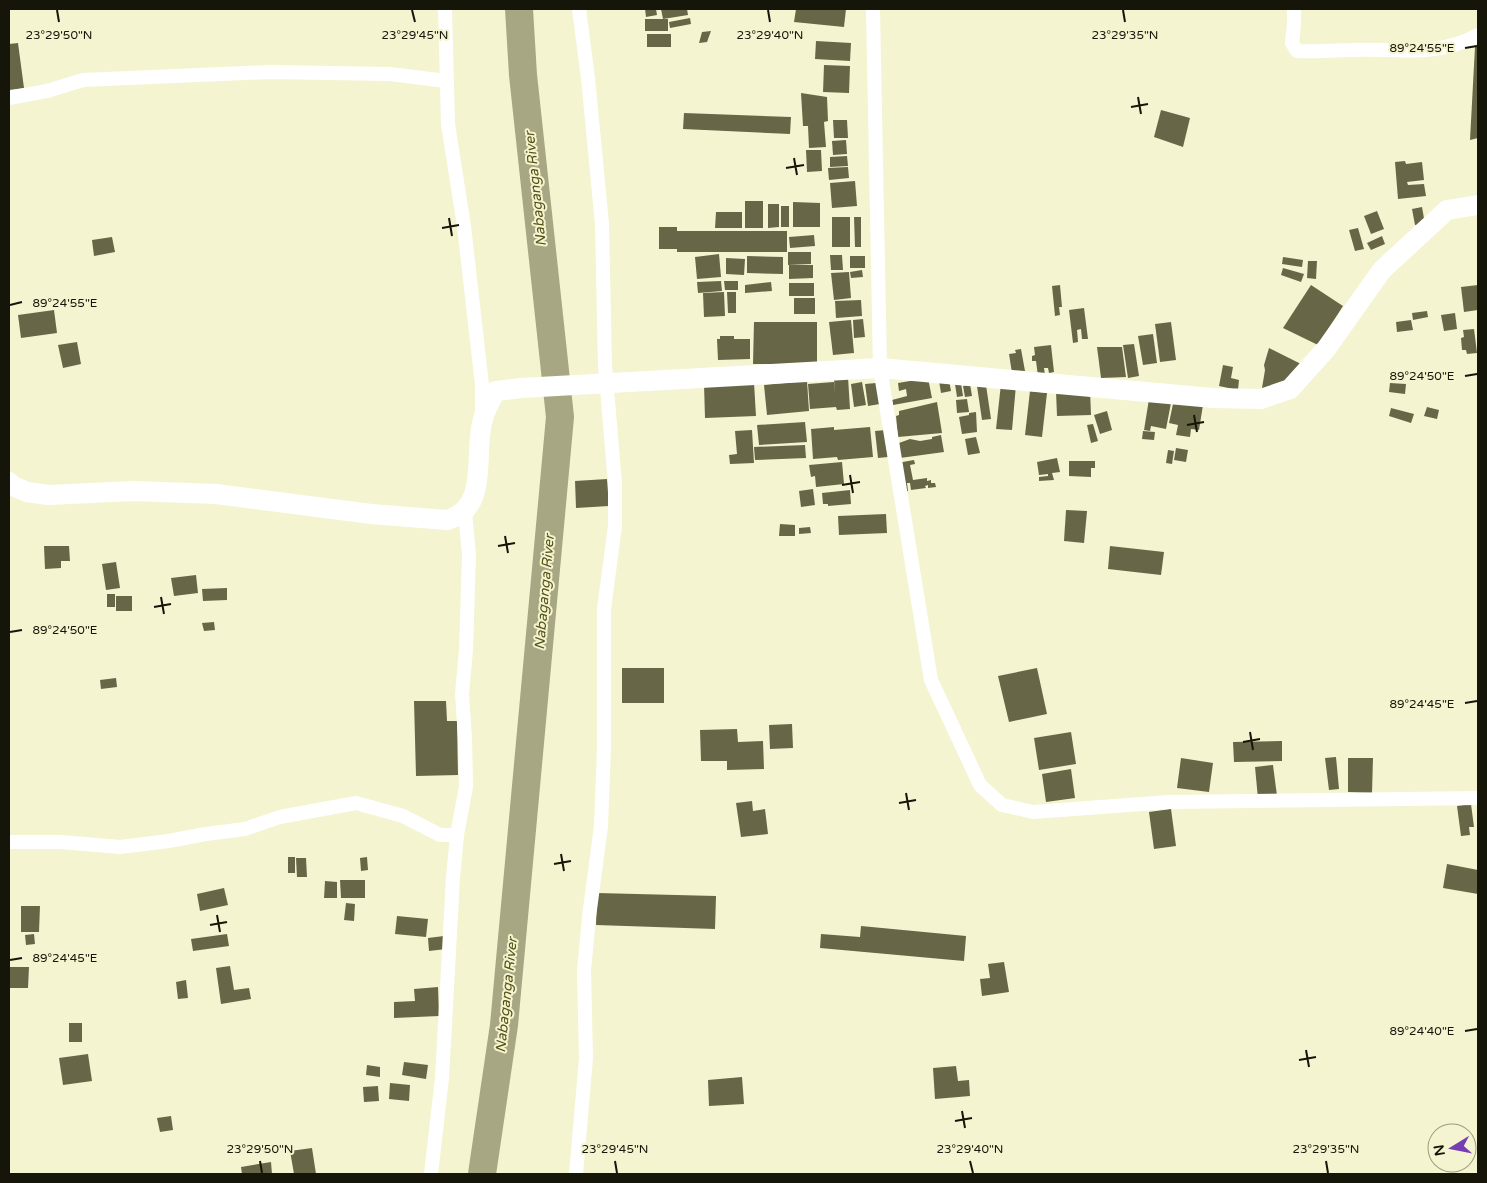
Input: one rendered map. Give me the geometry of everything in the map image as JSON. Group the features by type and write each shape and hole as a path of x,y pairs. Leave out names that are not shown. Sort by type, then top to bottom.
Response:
{"main road":[{"path":"9,482 13,486 27,492 48,495 132,491 216,494 371,514 447,520 456,518 465,512 473,501 482,423 488,405 496,391 880,368 1213,398 1262,398 1290,388 1326,349 1382,270 1447,210 1478,205"}],"street":[{"path":"445,9 448,124 464,226 482,385 482,423"},
{"path":"576,1174 586,1058 584,971 601,826 604,748 604,609 615,526 615,484 597,384 602,224 588,78 579,9"},
{"path":"873,9 880,368 931,680 980,785 1002,805 1033,812 1170,802 1478,798"},
{"path":"1294,9 1292,43 1297,51 1421,51 1446,49 1478,35"},
{"path":"9,98 82,80 261,72 390,74 446,82"},
{"path":"431,1174 442,1078 450,917 457,835 466,787 462,694 466,650 468,555 465,512"},
{"path":"9,842 62,842 120,847 245,829 280,817 356,804 402,816 440,835 457,835"}],"building":[{"path":"645,9 656,9 657,15 646,17"},
{"path":"661,9 687,9 688,15 663,19"},
{"path":"796,9 846,9 844,27 794,22"},
{"path":"690,18 691,24 670,28 669,22"},
{"path":"645,19 668,19 668,31 645,31"},
{"path":"711,31 707,42 699,43 702,32"},
{"path":"647,34 671,34 671,47 647,47"},
{"path":"816,41 851,43 850,61 815,59"},
{"path":"18,43 24,88 9,90 9,44"},
{"path":"1478,46 1478,138 1470,140 1475,47"},
{"path":"824,65 850,66 849,93 823,92"},
{"path":"801,93 827,97 828,121 824,122 826,147 809,148 808,126 803,126"},
{"path":"1161,110 1190,118 1183,147 1154,137"},
{"path":"684,113 791,117 790,134 683,129"},
{"path":"833,120 847,120 848,138 834,138"},
{"path":"846,140 847,154 833,155 832,141"},
{"path":"806,150 821,150 822,171 807,172"},
{"path":"847,156 848,166 830,167 830,157"},
{"path":"1405,161 1406,164 1422,162 1424,180 1407,182 1408,185 1424,184 1426,196 1398,199 1395,162"},
{"path":"848,167 849,178 829,180 828,168"},
{"path":"855,181 857,206 832,208 830,183"},
{"path":"745,201 763,201 763,228 745,228"},
{"path":"793,202 820,203 820,227 793,227"},
{"path":"768,204 779,204 779,227 768,228"},
{"path":"781,206 789,206 789,227 781,227"},
{"path":"1422,207 1425,224 1415,225 1412,209"},
{"path":"1377,211 1384,229 1371,234 1364,216"},
{"path":"716,212 742,212 742,228 715,228"},
{"path":"832,217 850,217 850,247 832,247"},
{"path":"854,217 861,217 861,247 855,247"},
{"path":"659,227 677,227 677,231 787,231 787,252 677,252 677,249 659,249"},
{"path":"1358,228 1364,249 1355,251 1349,230"},
{"path":"814,235 815,246 790,248 789,237"},
{"path":"1382,236 1385,244 1371,250 1367,243"},
{"path":"112,237 115,252 94,256 92,240"},
{"path":"788,252 811,252 811,264 788,265"},
{"path":"719,254 721,277 697,279 695,257"},
{"path":"830,255 842,255 843,270 831,270"},
{"path":"747,256 783,257 783,274 747,273"},
{"path":"850,256 865,256 865,268 850,268"},
{"path":"1283,257 1303,260 1302,267 1282,264"},
{"path":"726,258 745,259 744,275 726,274"},
{"path":"1308,261 1317,261 1316,279 1307,278"},
{"path":"789,265 813,265 813,278 789,279"},
{"path":"1283,268 1304,274 1301,282 1281,275"},
{"path":"862,270 863,277 851,278 850,272"},
{"path":"849,272 851,298 834,300 831,273"},
{"path":"721,281 722,291 698,293 697,282"},
{"path":"724,281 738,281 738,290 725,290"},
{"path":"771,282 772,291 745,293 745,285"},
{"path":"789,283 814,283 814,296 789,296"},
{"path":"1060,285 1062,307 1059,307 1060,315 1055,316 1052,286"},
{"path":"1311,285 1343,306 1318,345 1283,328"},
{"path":"1478,285 1478,310 1464,312 1461,287"},
{"path":"724,292 725,316 704,317 703,293"},
{"path":"727,292 736,292 736,313 728,313"},
{"path":"794,298 815,298 815,314 794,314"},
{"path":"861,300 862,316 836,318 835,301"},
{"path":"1084,308 1088,339 1082,339 1081,329 1077,330 1078,342 1073,343 1069,310"},
{"path":"54,310 57,333 21,338 18,315"},
{"path":"1427,311 1428,317 1413,320 1412,313"},
{"path":"1455,313 1457,329 1444,331 1441,315"},
{"path":"863,319 865,337 854,338 853,320"},
{"path":"851,320 854,353 833,355 829,322"},
{"path":"1411,320 1413,330 1397,332 1396,322"},
{"path":"754,322 817,322 817,364 753,364"},
{"path":"1171,322 1176,360 1160,362 1155,324"},
{"path":"1474,329 1477,353 1467,354 1466,350 1462,350 1461,338 1464,337 1463,330"},
{"path":"1153,334 1157,363 1143,365 1138,336"},
{"path":"720,336 734,336 734,339 750,339 750,359 718,360 717,339 720,339"},
{"path":"77,342 81,364 63,368 58,345"},
{"path":"1134,344 1139,376 1128,378 1123,345"},
{"path":"1051,345 1054,372 1049,373 1048,368 1044,368 1045,375 1038,376 1036,361 1032,361 1032,356 1035,355 1034,347"},
{"path":"1097,347 1122,347 1126,377 1101,378"},
{"path":"1269,348 1303,365 1292,378 1261,394 1265,370 1264,365"},
{"path":"1021,349 1025,371 1012,373 1009,354 1016,353 1015,350"},
{"path":"1223,365 1233,367 1231,378 1239,380 1238,390 1219,386"},
{"path":"848,377 850,409 837,410 836,407 810,409 808,384 834,382 835,394 834,378"},
{"path":"928,378 932,398 893,405 892,400 907,396 906,389 899,391 898,383"},
{"path":"949,380 951,391 941,393 939,381"},
{"path":"807,381 809,411 767,415 764,385"},
{"path":"862,382 866,405 854,407 851,384"},
{"path":"754,383 756,416 705,418 704,384"},
{"path":"876,383 880,404 868,406 865,384"},
{"path":"961,383 963,396 957,397 955,384"},
{"path":"1390,383 1406,384 1405,394 1389,392"},
{"path":"970,384 972,396 965,397 963,386"},
{"path":"1001,384 1016,385 1012,430 996,429"},
{"path":"986,385 991,419 982,420 977,386"},
{"path":"1090,390 1091,415 1057,416 1056,391"},
{"path":"1030,391 1047,393 1042,437 1025,435"},
{"path":"967,399 969,412 957,413 956,400"},
{"path":"1149,399 1171,403 1166,429 1151,426 1150,431 1144,430"},
{"path":"1174,399 1203,405 1199,430 1191,429 1190,437 1176,435 1178,425 1169,423"},
{"path":"937,402 942,433 898,437 896,416 899,415 899,411"},
{"path":"1427,407 1439,410 1437,419 1424,416"},
{"path":"1391,408 1414,414 1411,423 1389,416"},
{"path":"1107,411 1112,430 1100,434 1094,415"},
{"path":"976,412 977,432 962,434 959,417"},
{"path":"805,422 807,442 759,445 757,425"},
{"path":"1093,424 1098,441 1091,443 1087,425"},
{"path":"834,427 834,430 870,427 873,457 838,460 837,457 813,459 811,429"},
{"path":"752,430 754,463 730,464 729,455 737,454 735,431"},
{"path":"886,430 888,457 878,458 875,431"},
{"path":"1143,431 1155,432 1154,440 1142,439"},
{"path":"941,435 944,452 900,458 899,443 910,439 920,441 932,439 932,437"},
{"path":"976,437 980,453 968,455 965,439"},
{"path":"805,445 806,458 755,460 754,447"},
{"path":"1176,448 1188,450 1186,462 1174,460"},
{"path":"1168,450 1174,451 1172,464 1166,463"},
{"path":"1057,458 1060,472 1052,473 1054,480 1039,481 1039,477 1048,476 1048,474 1039,475 1037,462"},
{"path":"914,460 915,464 910,465 913,480 927,478 927,481 931,480 931,483 935,483 936,487 928,488 928,485 925,486 926,488 911,490 910,483 907,483 908,491 902,492 897,463"},
{"path":"1069,461 1095,461 1095,468 1091,468 1091,477 1069,476"},
{"path":"842,462 844,484 816,487 815,476 811,477 809,465"},
{"path":"607,479 609,506 576,508 575,481"},
{"path":"813,489 815,505 801,507 799,491"},
{"path":"850,490 851,504 828,506 828,504 823,504 822,493"},
{"path":"1066,510 1087,511 1084,543 1064,541"},
{"path":"886,514 887,533 839,535 838,516"},
{"path":"780,524 795,525 795,536 779,536"},
{"path":"810,527 811,533 799,534 799,528"},
{"path":"44,546 69,546 70,561 61,561 61,568 45,569"},
{"path":"1110,546 1164,552 1161,575 1108,569"},
{"path":"116,562 120,588 106,590 102,564"},
{"path":"196,575 198,593 174,596 171,578"},
{"path":"227,588 227,600 203,601 202,589"},
{"path":"107,594 115,594 115,607 107,607"},
{"path":"116,596 132,596 132,611 116,611"},
{"path":"214,622 215,630 204,631 202,623"},
{"path":"622,668 664,668 664,703 622,703"},
{"path":"1037,668 1047,714 1009,722 998,676"},
{"path":"116,678 117,687 101,689 100,680"},
{"path":"414,701 446,701 447,721 457,721 458,775 416,776"},
{"path":"792,724 793,748 770,749 769,725"},
{"path":"737,729 738,742 763,741 764,769 727,770 727,761 701,761 700,730"},
{"path":"1071,732 1076,764 1039,770 1034,738"},
{"path":"1282,741 1282,761 1234,762 1233,742"},
{"path":"1336,757 1339,789 1329,790 1325,758"},
{"path":"1181,758 1213,763 1209,792 1177,788"},
{"path":"1348,758 1373,758 1372,793 1348,792"},
{"path":"1273,765 1277,796 1258,799 1255,767"},
{"path":"1071,769 1075,798 1046,802 1042,774"},
{"path":"752,801 753,811 765,809 768,834 741,837 736,803"},
{"path":"1471,804 1474,827 1469,827 1470,835 1461,836 1457,806"},
{"path":"1171,809 1176,846 1154,849 1149,812"},
{"path":"288,857 295,857 295,873 288,873"},
{"path":"367,857 368,870 361,871 360,858"},
{"path":"296,858 306,858 307,877 297,877"},
{"path":"1447,864 1478,870 1478,894 1443,888"},
{"path":"340,880 365,880 365,898 341,898"},
{"path":"325,881 337,882 337,898 324,898"},
{"path":"224,888 228,905 200,911 197,894"},
{"path":"597,893 716,896 715,929 596,925"},
{"path":"346,903 355,904 354,921 344,920"},
{"path":"21,906 40,906 39,932 21,932"},
{"path":"397,916 428,919 426,937 395,934"},
{"path":"861,926 966,936 964,961 820,948 821,934 860,937"},
{"path":"34,934 35,944 26,945 25,935"},
{"path":"227,934 229,946 193,951 191,939"},
{"path":"444,936 446,949 429,951 428,938"},
{"path":"1004,962 1009,992 982,996 980,979 990,978 988,964"},
{"path":"230,966 234,990 249,988 251,999 221,1004 216,968"},
{"path":"9,967 29,967 28,988 9,988"},
{"path":"186,980 188,998 178,999 176,982"},
{"path":"438,987 439,1016 394,1018 394,1002 415,1001 414,989"},
{"path":"69,1023 82,1023 82,1042 69,1042"},
{"path":"88,1054 92,1081 63,1085 59,1058"},
{"path":"404,1062 428,1065 426,1079 402,1075"},
{"path":"367,1065 380,1067 380,1077 366,1075"},
{"path":"956,1066 958,1081 969,1080 970,1096 935,1099 933,1068"},
{"path":"742,1077 744,1104 709,1106 708,1080"},
{"path":"390,1083 410,1085 409,1101 389,1099"},
{"path":"378,1086 379,1101 364,1102 363,1087"},
{"path":"171,1116 173,1130 160,1132 157,1118"},
{"path":"312,1148 316,1174 294,1174 290,1151"},
{"path":"271,1162 272,1174 242,1174 241,1167"}],"waterway":[{"name":"Nabaganga River","path":"482,1174 504,1025 560,417 523,75 519,9"}]}
